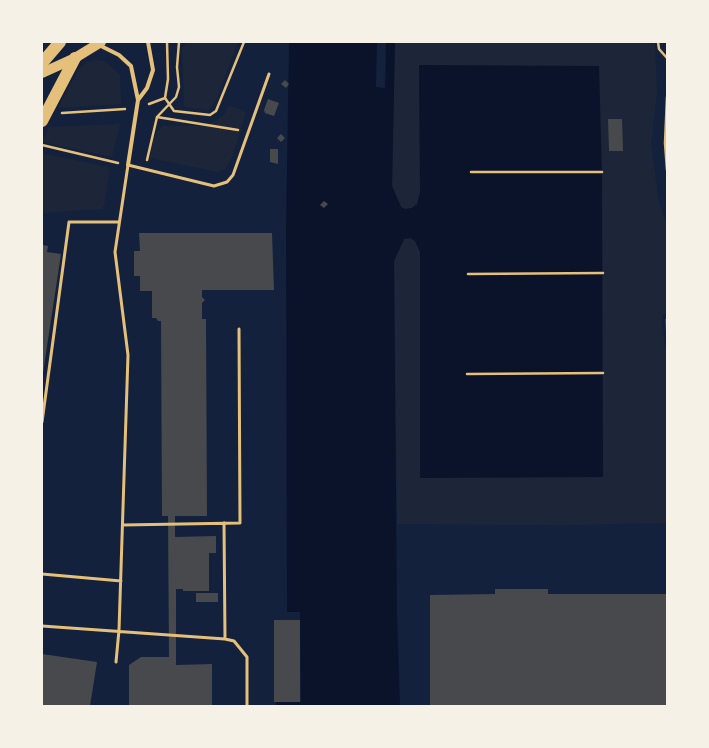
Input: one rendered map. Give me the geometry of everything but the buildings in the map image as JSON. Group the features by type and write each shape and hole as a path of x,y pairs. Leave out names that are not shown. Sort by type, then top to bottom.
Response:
{"highway":[{"path":"42,63 60,42"},
{"path":"44,117 75,58"}],"main road":[{"path":"42,73 75,58 99,43"}],"street":[{"path":"138,100 147,88 153,70 148,42"},
{"path":"99,43 119,55 131,66 138,100 128,165"}],"lane":[{"path":"116,662 121,581 128,355 115,252 128,165 214,186 227,182 233,175 269,74"},
{"path":"42,422 69,222 119,222"},
{"path":"123,525 240,524 239,329"},
{"path":"224,523 226,639"},
{"path":"42,574 121,581"},
{"path":"42,626 119,630 226,639 234,641 247,657 247,706"}],"path":[{"path":"164,98 168,79 167,42"},
{"path":"145,169 157,117 176,98 179,87 177,67 179,42"},
{"path":"164,98 174,111 210,115 216,112 244,42"},
{"path":"658,42 659,49 667,58"},
{"path":"667,97 665,143 667,170"},
{"path":"44,117 137,109 164,98"},
{"path":"157,117 248,132"},
{"path":"42,145 128,165"},
{"path":"471,172 602,172"},
{"path":"468,274 603,273"},
{"path":"467,374 603,372"}],"shaded area":[{"path":"186,42 238,42 216,101 208,110 184,107 182,49"},
{"path":"289,42 395,42 392,186 401,207 405,209 412,208 417,204 420,193 419,65 599,66 602,172 603,477 420,478 420,252 415,241 410,238 404,239 394,261 397,612 400,706 276,706 276,702 301,702 300,612 287,612 286,227"},
{"path":"395,42 655,42 657,92 651,144 659,202 667,226 667,315 662,314 663,333 667,357 667,523 566,525 397,524 394,261 404,239 410,238 415,241 420,252 420,193 417,204 412,208 405,209 401,207 392,186"},
{"path":"97,60 106,62 120,75 121,104 58,108 78,70 87,62"},
{"path":"229,105 246,112 232,158 225,169 218,172 150,158 154,137 162,126 199,126 213,122 223,116"},
{"path":"120,124 112,157 42,142 49,127"},
{"path":"42,153 108,167 110,169 104,206 102,209 42,213"}],"pier":[{"path":"377,42 386,42 385,88 376,87"}]}
